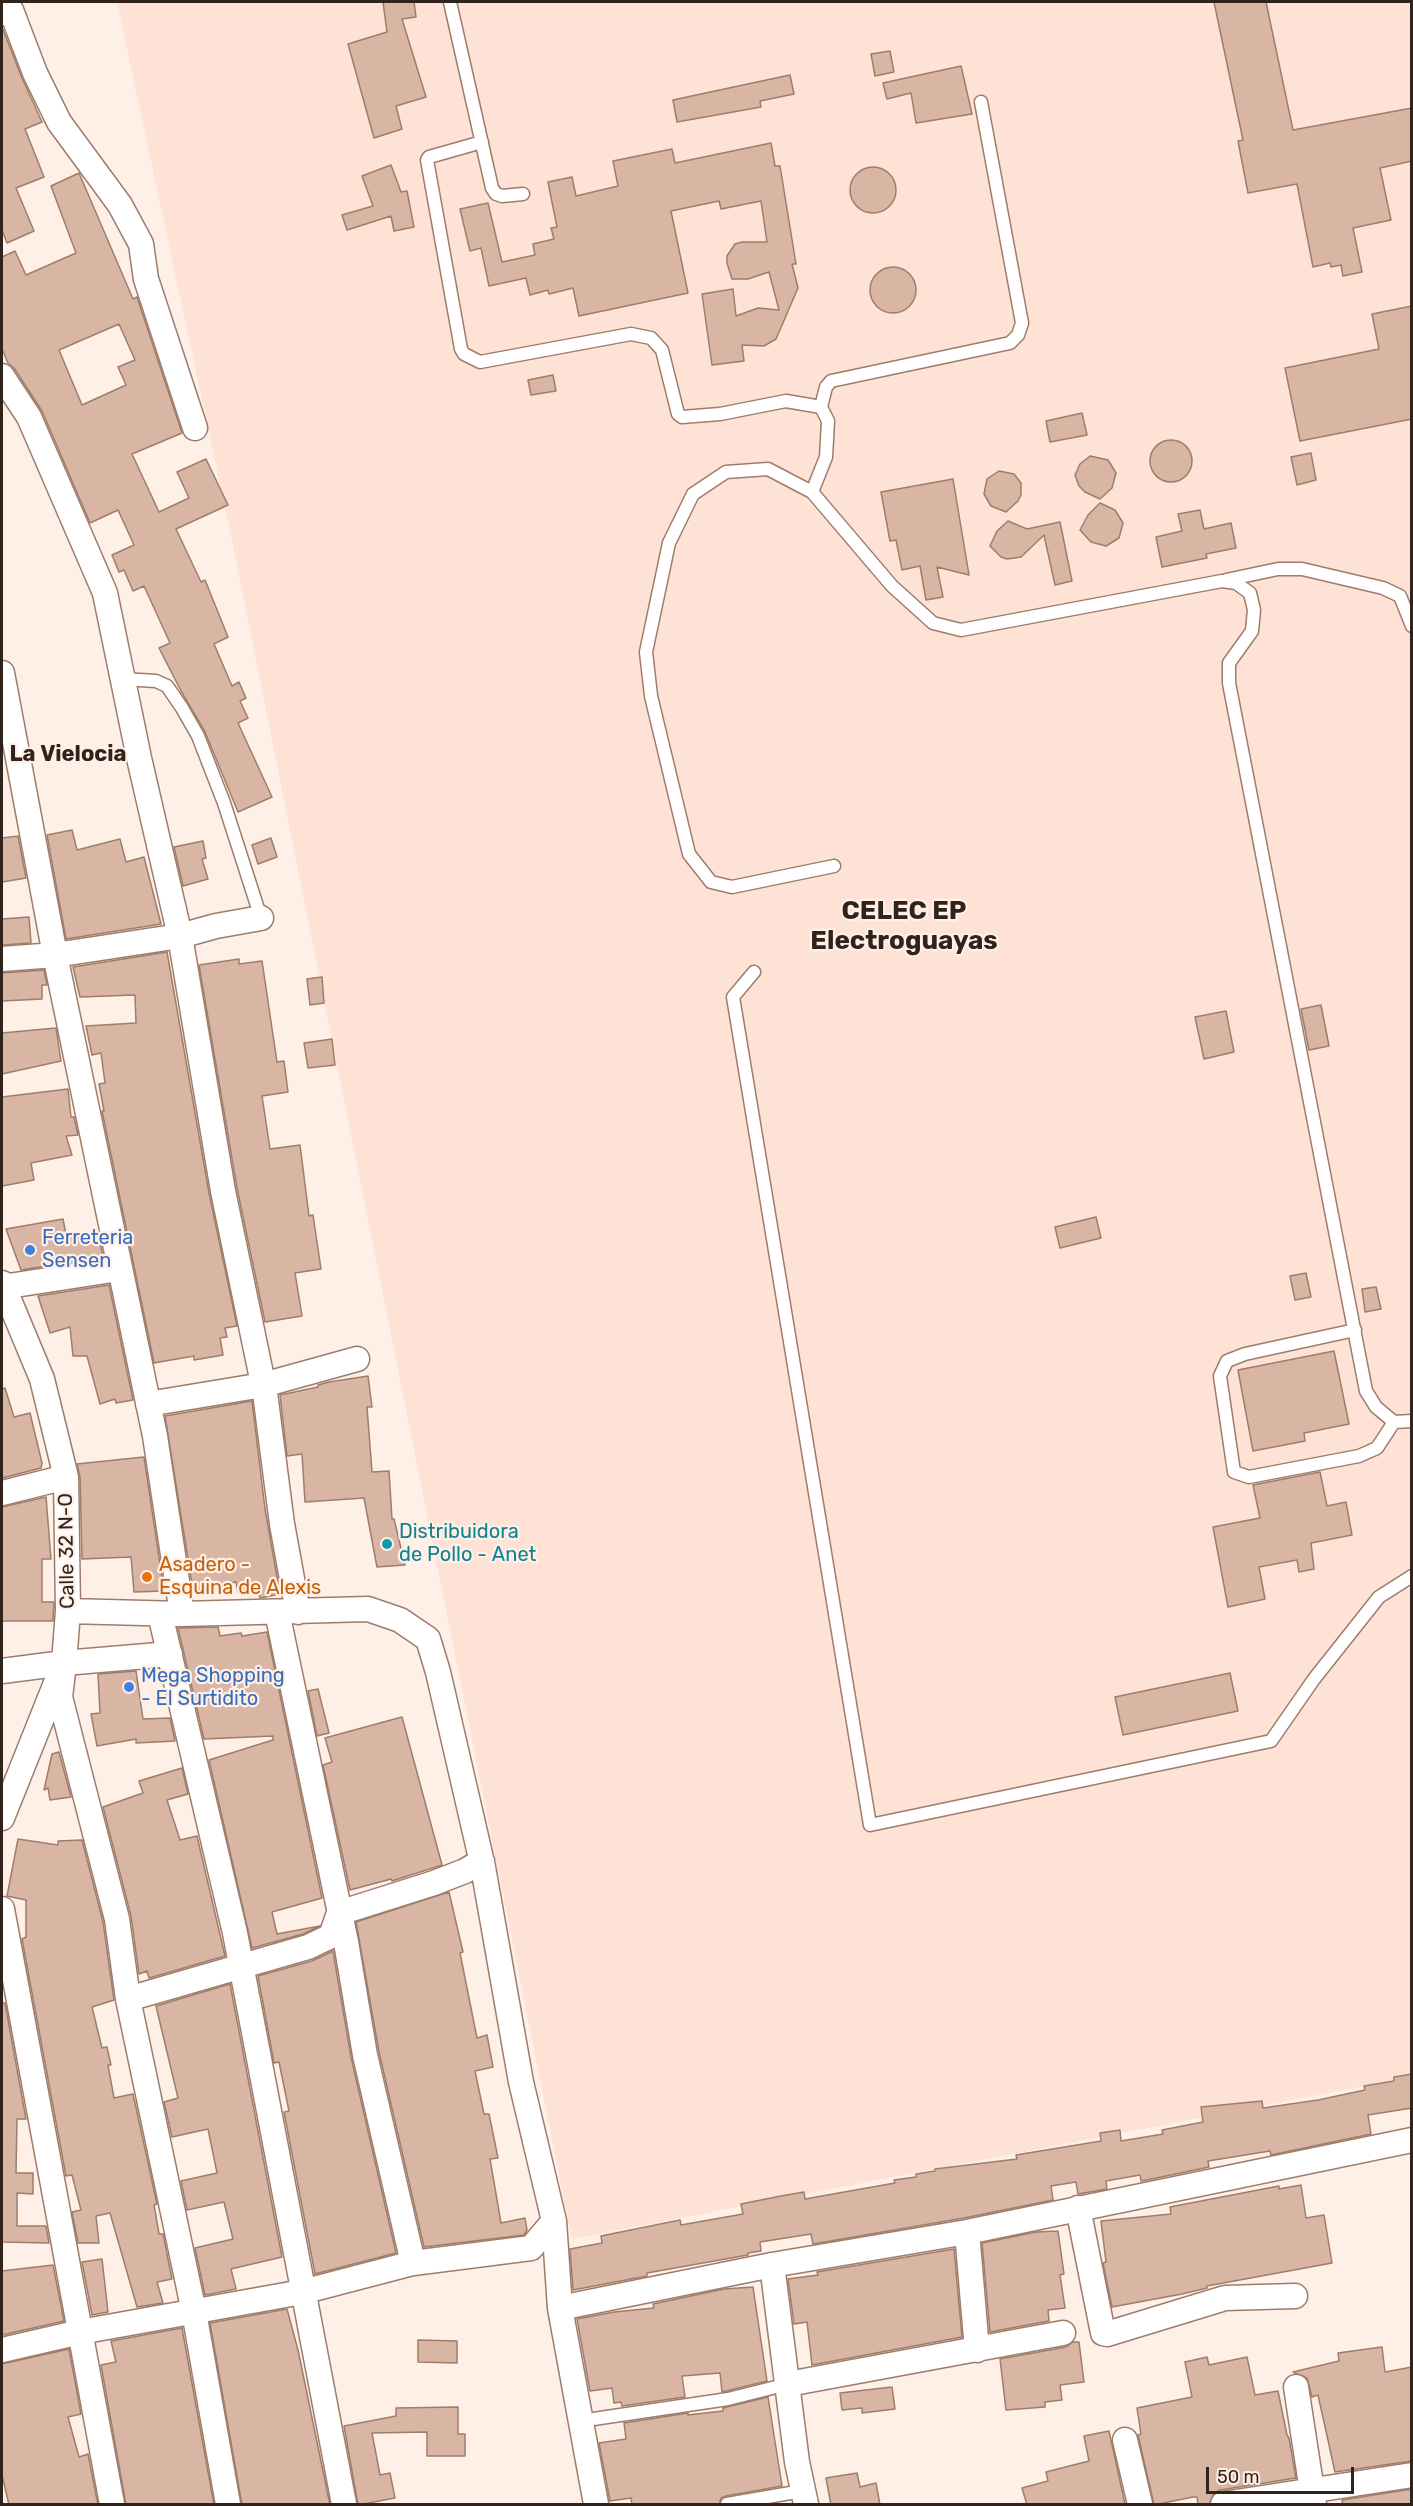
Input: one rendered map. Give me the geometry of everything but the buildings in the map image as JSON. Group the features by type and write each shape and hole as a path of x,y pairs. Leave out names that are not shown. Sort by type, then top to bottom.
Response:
{"street":[{"path":"2,13 11,10 35,74 59,122 108,188 141,244 146,279 195,428"},
{"path":"2,376 29,417 105,593 180,936 223,1191 263,1385 282,1524 287,1612 339,1913 365,2055 413,2263"},
{"path":"2,673 55,955 148,1404 171,1614 170,1654 235,1933 344,2505"},
{"path":"2,959 55,955 180,936 216,926 261,918"},
{"path":"2,1285 119,1269"},
{"name":"Calle 32 N-O","path":"2,1285 42,1379 66,1478 68,1611 64,1663 3,1809"},
{"path":"148,1404 263,1385 357,1359"},
{"path":"2,1493 66,1478"},
{"path":"68,1611 171,1614 368,1610 400,1620 428,1640 438,1672 482,1861 521,2082 554,2221 560,2308 596,2505"},
{"path":"2,1671 170,1654"},
{"path":"64,1663 60,1696 117,1918 128,1999 194,2313 228,2505"},
{"path":"339,1913 434,1883 465,1871 482,1861"},
{"path":"2,1909 112,2505"},
{"path":"128,1999 308,1947 331,1936 339,1913"},
{"path":"560,2308 772,2265 967,2232 1412,2140"},
{"path":"1078,2208 1103,2333 1107,2334 1225,2298 1295,2296"},
{"path":"2,2350 80,2332 302,2292 413,2263 531,2248 554,2221"},
{"path":"967,2232 977,2350"},
{"path":"772,2265 804,2498"},
{"path":"788,2384 1063,2333"},
{"path":"1296,2386 1312,2498"},
{"path":"1125,2440 1140,2505"},
{"path":"1223,2505 1312,2498 1412,2475"}],"lane":[{"path":"450,2 492,188 496,194 502,196 523,194"},
{"path":"812,492 826,457 828,421 821,407 826,387 831,381 1010,343 1017,335 1022,323 981,102"},
{"path":"482,142 429,157 427,160 464,354 480,362 641,334 651,338 662,350 678,414 682,417 720,414 786,400 821,407"},
{"path":"834,866 732,887 711,882 689,854 651,696 646,652 669,543 693,494 726,472 768,469 812,492 892,586 933,623 961,630 1278,569 1302,569 1383,588 1400,596 1412,626"},
{"path":"1222,581 1236,583 1250,593 1254,610 1252,631 1229,663 1229,683 1366,1391 1376,1407 1394,1422 1412,1421"},
{"path":"123,679 156,681 167,686 182,708 198,736 224,803 261,918"},
{"path":"754,972 733,997 870,1825 1271,1742 1314,1679 1378,1597 1412,1576"},
{"path":"1355,1330 1245,1354 1227,1361 1220,1376 1234,1472 1249,1477 1359,1456 1377,1448 1394,1422"},
{"path":"580,2421 728,2398 788,2384"},
{"path":"727,2505 804,2498"}],"shaded area":[{"path":"117,2 1411,2 1411,2077 572,2239 232,540"}],"place":[{"name":"Ferreteria Sensen","path":"30,1250"},
{"name":"Distribuidora de Pollo - Anet","path":"387,1544"},
{"name":"Asadero - Esquina de Alexis","path":"147,1577"},
{"name":"Mega Shopping - El Surtidito","path":"129,1687"}],"district":[{"name":"La Vielocia","path":"68,755"},
{"name":"CELEC EP Electroguayas","path":"904,926"}]}
